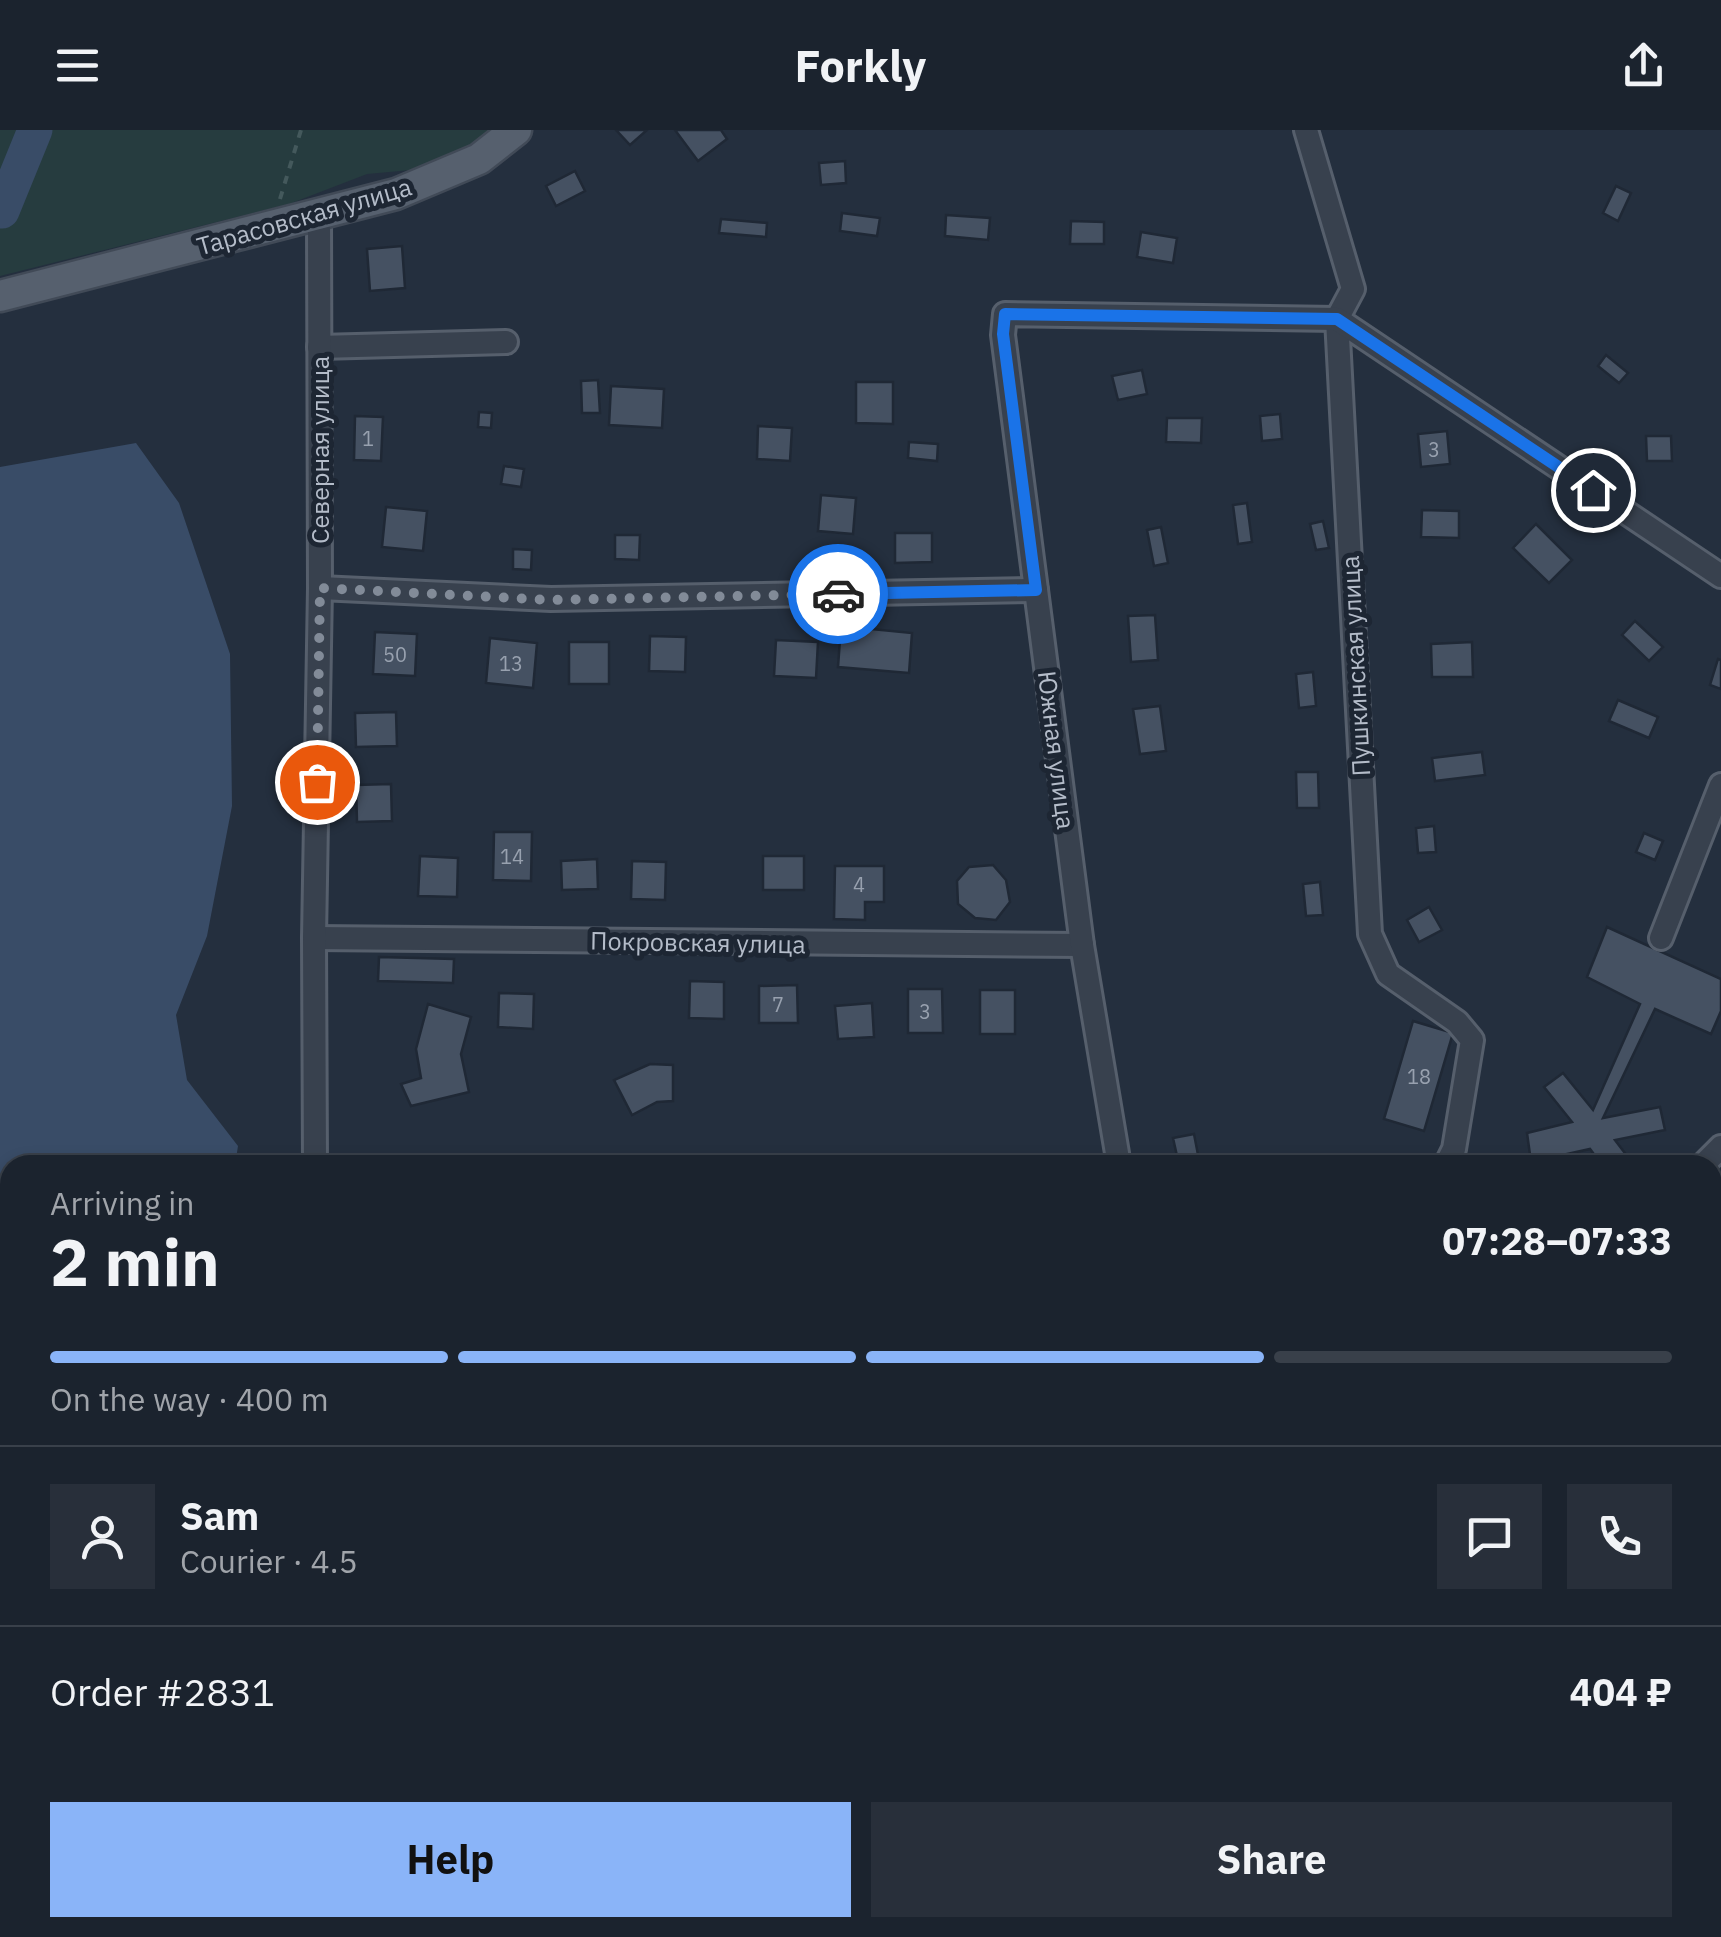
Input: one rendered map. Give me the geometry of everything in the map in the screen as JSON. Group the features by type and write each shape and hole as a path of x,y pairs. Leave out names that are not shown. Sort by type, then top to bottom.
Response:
{"main road":[{"name":"Тарасовская улица","path":"0,296 396,194 479,159 516,130"}],"street":[{"path":"1298,130 1306,130"},
{"name":"Пушкинская улица","path":"1306,130 1353,290 1337,319 1370,934 1388,974 1457,1022 1472,1040 1451,1155"},
{"name":"Северная улица","path":"315,1155 320,588 318,216"},
{"name":"Южная улица","path":"1117,1155 1082,945 1003,334 1005,314 1337,319"},
{"path":"1337,319 1721,576"},
{"path":"319,347 506,342"},
{"path":"320,588 551,600 1036,590"},
{"path":"1661,938 1721,785"},
{"name":"Покровская улица","path":"314,938 1082,945"}],"path":[{"path":"271,228 301,130"}],"green space":[{"path":"0,130 491,130 474,143 411,170 367,174 289,204 0,276"}],"water":[{"path":"136,443 179,503 230,654 232,806 207,936 176,1015 187,1080 238,1146 237,1155 0,1155 0,467"}],"building":[{"path":"616,130 647,130 630,145"},
{"path":"675,130 721,130 727,139 698,161"},
{"path":"845,161 846,183 821,185 819,163"},
{"path":"575,171 585,191 556,206 546,186"},
{"path":"1616,186 1631,193 1618,221 1603,213"},
{"path":"842,213 880,218 877,236 840,231"},
{"path":"946,215 990,218 988,240 945,236"},
{"path":"721,219 767,223 766,237 719,233"},
{"path":"1071,221 1104,222 1104,244 1070,244"},
{"path":"1141,232 1177,238 1173,263 1137,257"},
{"path":"402,246 405,288 370,291 367,249"},
{"path":"1606,355 1628,373 1619,383 1598,366"},
{"path":"1142,370 1147,394 1118,400 1112,376"},
{"path":"598,380 600,413 582,413 581,381"},
{"path":"856,382 893,382 893,424 856,423"},
{"path":"611,386 664,389 662,428 609,425"},
{"path":"479,412 492,413 491,428 478,427"},
{"path":"1280,414 1282,439 1262,441 1260,416"},
{"path":"355,416 383,417 381,461 354,460"},
{"path":"1167,418 1202,418 1201,443 1166,442"},
{"path":"758,426 792,428 790,461 757,459"},
{"path":"1447,431 1450,464 1421,467 1418,434"},
{"path":"1646,436 1671,436 1672,461 1647,461"},
{"path":"909,442 938,444 937,461 908,458"},
{"path":"504,466 524,469 521,487 501,484"},
{"path":"821,495 856,498 853,534 818,531"},
{"path":"1247,503 1252,542 1238,544 1233,505"},
{"path":"386,507 427,511 423,551 382,547"},
{"path":"1422,510 1459,511 1459,538 1421,537"},
{"path":"1323,521 1329,548 1316,550 1310,524"},
{"path":"1536,524 1572,560 1549,583 1513,548"},
{"path":"1161,527 1168,563 1154,566 1147,530"},
{"path":"895,533 932,533 932,562 895,563"},
{"path":"615,535 640,535 639,560 615,559"},
{"path":"513,549 532,550 531,570 513,569"},
{"path":"1155,615 1158,660 1131,662 1128,616"},
{"path":"1635,621 1663,647 1649,661 1622,635"},
{"path":"841,626 912,633 909,673 838,667"},
{"path":"375,632 417,634 415,676 373,674"},
{"path":"650,636 686,637 685,672 649,671"},
{"path":"490,638 537,643 533,688 486,683"},
{"path":"776,640 818,642 816,678 774,676"},
{"path":"569,642 609,642 609,684 569,684"},
{"path":"1472,642 1473,677 1432,677 1431,644"},
{"path":"1718,659 1721,660 1721,689 1710,685"},
{"path":"1313,672 1316,706 1299,708 1296,674"},
{"path":"1618,700 1658,717 1649,738 1609,721"},
{"path":"1160,706 1166,751 1140,754 1133,709"},
{"path":"396,712 397,746 356,747 355,713"},
{"path":"1482,752 1485,775 1435,781 1432,758"},
{"path":"1296,772 1318,772 1319,808 1297,808"},
{"path":"391,784 392,821 357,822 356,785"},
{"path":"1434,826 1436,852 1418,853 1416,828"},
{"path":"494,832 532,832 531,881 493,880"},
{"path":"1644,833 1663,841 1655,860 1636,852"},
{"path":"420,856 458,858 457,897 418,896"},
{"path":"763,856 804,856 804,890 763,890"},
{"path":"597,859 598,889 562,890 561,861"},
{"path":"632,861 666,862 665,900 631,899"},
{"path":"993,865 1006,880 1010,902 996,920 975,918 958,904 957,881 969,867"},
{"path":"835,866 884,866 884,902 865,902 865,920 834,919"},
{"path":"1320,882 1323,915 1306,916 1303,884"},
{"path":"1429,907 1442,930 1419,942 1407,920"},
{"path":"1607,927 1721,979 1721,1011 1711,1034 1655,1009 1603,1118 1660,1107 1665,1130 1615,1140 1626,1155 1594,1155 1590,1149 1563,1155 1530,1155 1527,1133 1572,1122 1544,1087 1563,1073 1593,1110 1640,1004 1587,977"},
{"path":"379,957 454,959 453,983 378,981"},
{"path":"690,981 724,982 724,1019 689,1018"},
{"path":"797,985 798,1023 759,1023 759,986"},
{"path":"908,989 942,989 943,1033 908,1033"},
{"path":"980,990 1015,990 1015,1034 980,1034"},
{"path":"499,993 534,994 533,1029 498,1027"},
{"path":"872,1003 874,1037 838,1039 835,1006"},
{"path":"428,1004 471,1017 461,1054 469,1092 411,1106 401,1084 421,1078 416,1049"},
{"path":"1413,1021 1453,1033 1424,1131 1384,1119"},
{"path":"650,1064 673,1065 673,1101 657,1102 632,1115 614,1080"},
{"path":"1194,1134 1198,1155 1177,1155 1173,1138"}],"waterway":[{"path":"2,211 35,130"}],"way so far":[{"path":"317,782 320,588 551,600 838,594"}],"route":[{"path":"838,594 1036,590 1003,334 1005,314 1337,319 1593,490"}]}
